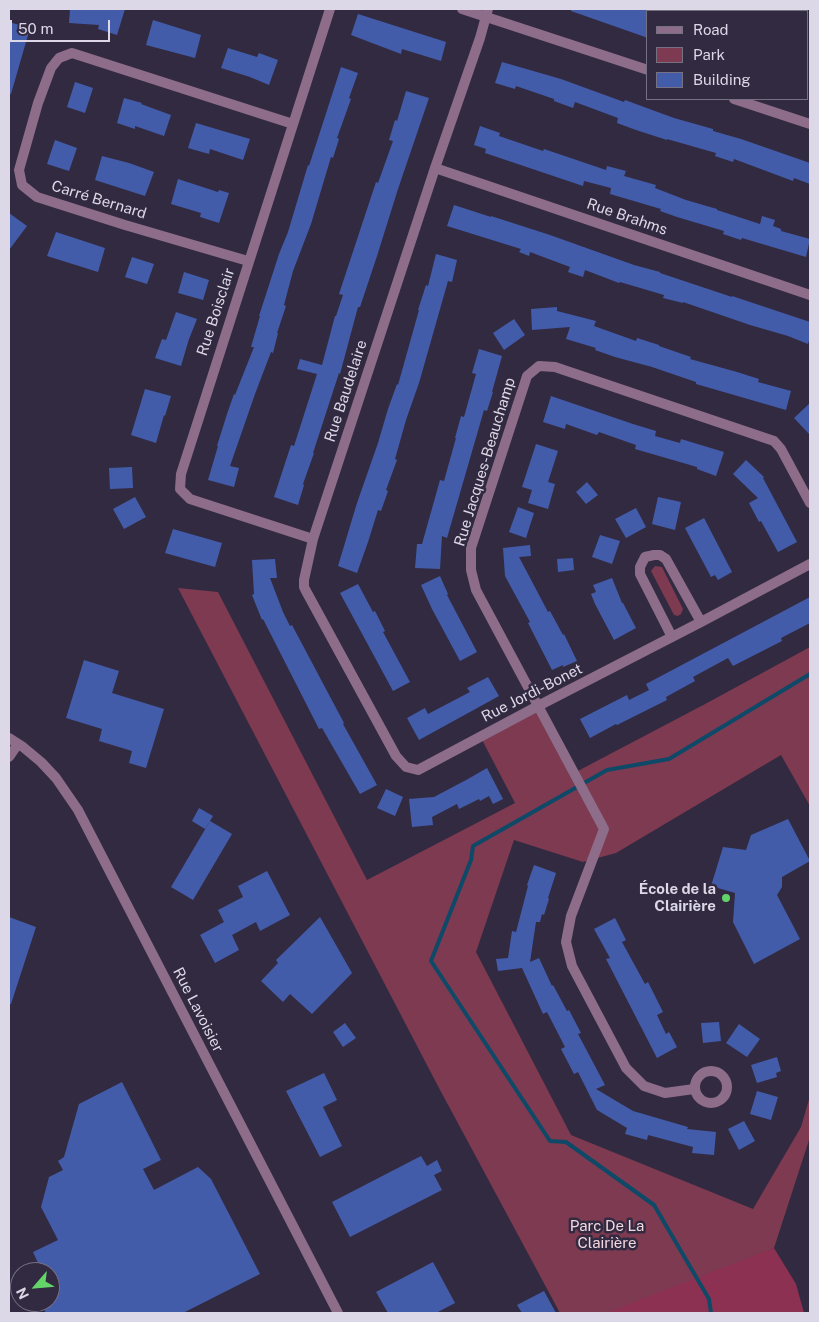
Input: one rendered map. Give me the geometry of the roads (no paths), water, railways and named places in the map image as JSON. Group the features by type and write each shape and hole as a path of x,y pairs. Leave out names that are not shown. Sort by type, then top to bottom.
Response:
{"street":[{"name":"Rue Boisclair","path":"313,539 190,499 180,489 180,474 330,9"},
{"path":"462,9 487,13 646,69"},
{"name":"Rue Baudelaire","path":"406,767 396,756 304,587 304,580 313,539 487,13"},
{"name":"Carré Bernard","path":"248,261 37,197 22,185 19,170 38,103 51,68 59,58 72,53 293,124"},
{"path":"737,100 810,124"},
{"name":"Rue Brahms","path":"435,168 810,295"},
{"name":"Rue Jacques-Beauchamp","path":"694,1089 665,1093 644,1086 626,1068 572,966 566,942 571,916 604,829 476,590 471,570 471,548 527,376 539,366 555,367 774,441 781,449 810,502"},
{"path":"672,637 640,574 640,567 645,557 654,554 666,559 701,622"},
{"name":"Rue Jordi-Bonet","path":"406,767 418,770 810,564"},
{"path":"9,757 13,741"},
{"name":"Rue Lavoisier","path":"13,741 41,762 70,797 338,1313"}],"waterway":[{"path":"711,1313 709,1299 654,1205 566,1142 550,1141 431,961 471,860 473,846 607,770 669,759 810,674"}],"place":[{"name":"École de la Clairière","path":"726,898"}],"park label":[{"name":"Parc De La Clairière","path":"607,1234"}]}
